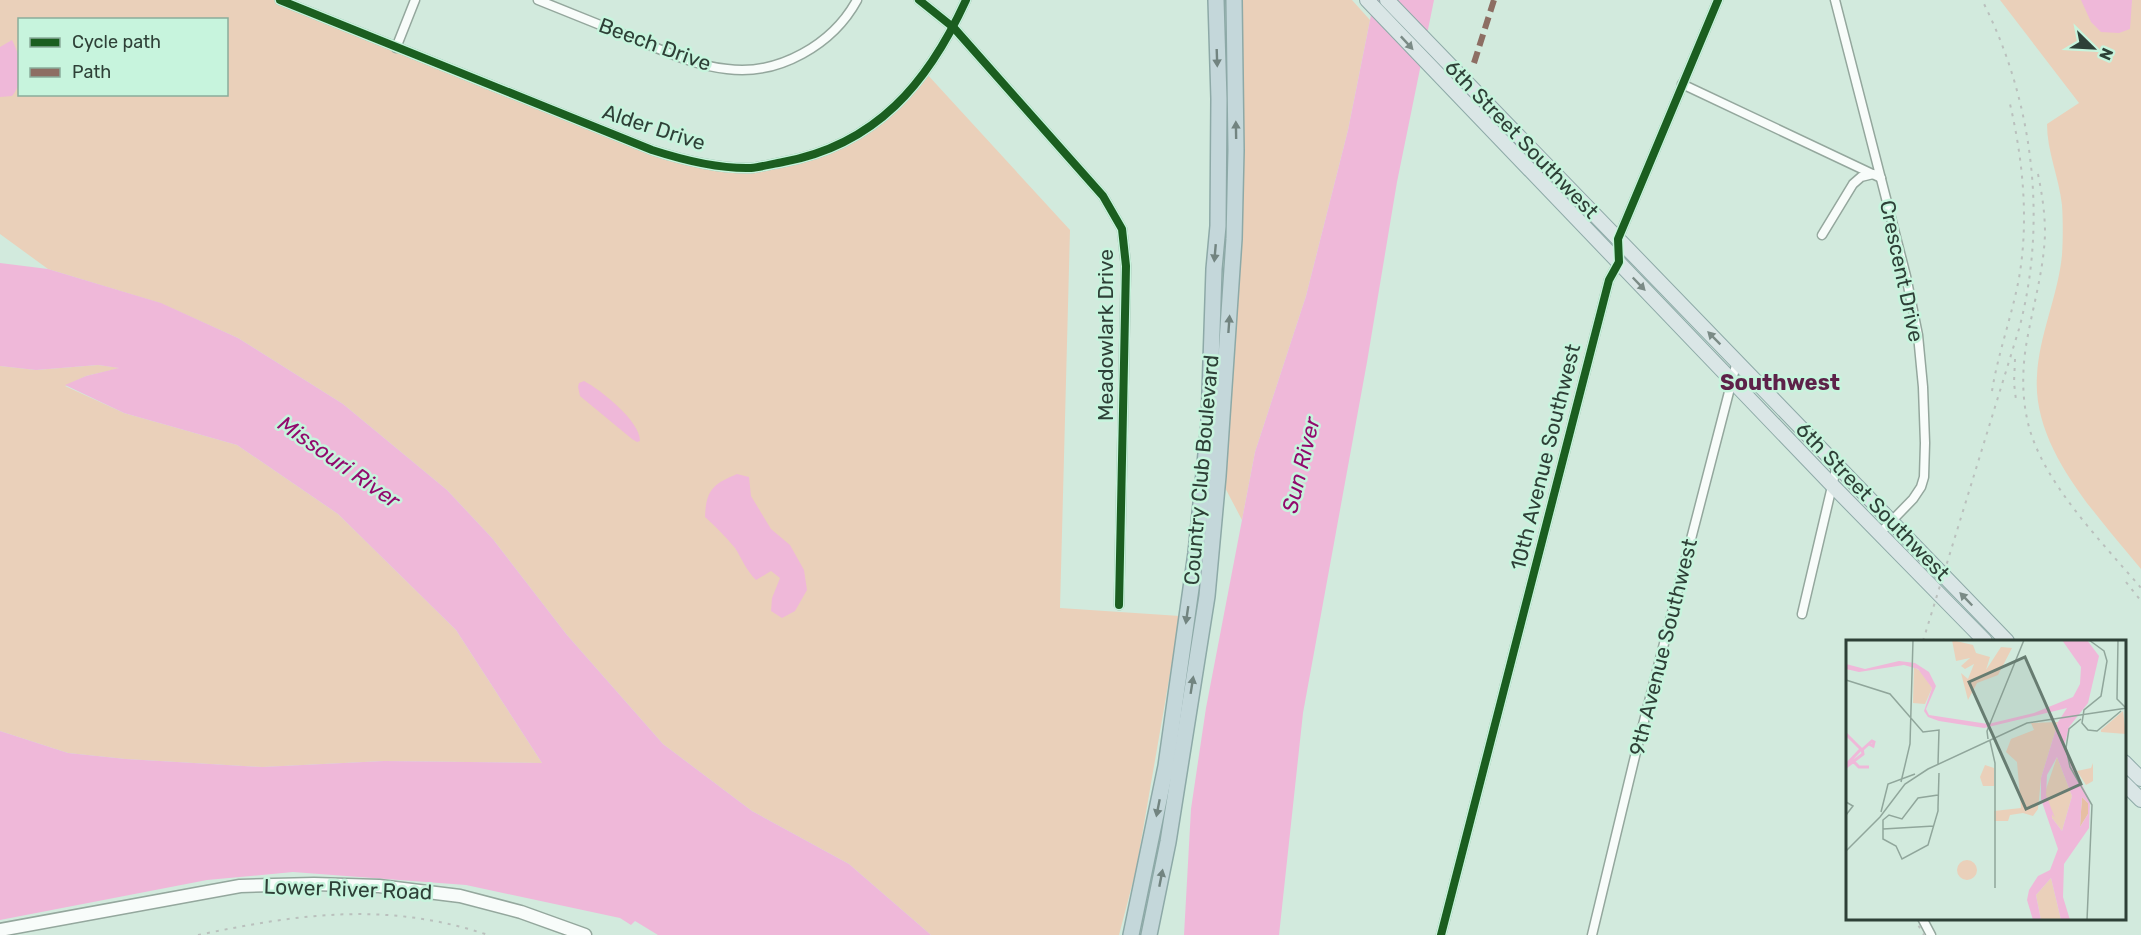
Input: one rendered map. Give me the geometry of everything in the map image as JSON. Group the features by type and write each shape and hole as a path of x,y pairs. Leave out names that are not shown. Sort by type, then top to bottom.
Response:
{"highway":[{"name":"Country Club Boulevard","path":"1131,935 1166,766 1196,554 1209,424 1214,269 1218,226 1219,108 1216,0"},
{"name":"Country Club Boulevard","path":"1149,935 1168,842 1207,596 1218,476 1234,239 1236,150 1234,0"}],"main road":[{"name":"6th Street Southwest","path":"1367,0 1832,485 1985,640"},
{"name":"6th Street Southwest","path":"1387,0 2006,640"},
{"path":"2126,764 2141,779"},
{"path":"2126,785 2141,800"}],"street":[{"name":"Alder Drive","path":"280,0 652,150 676,158 719,166 752,168 824,152 855,136 882,118 911,91 934,62 954,28 966,0"},
{"path":"396,48 415,0"},
{"name":"Beech Drive","path":"538,0 670,53 729,70 766,68 801,56 826,37 850,14 857,0"},
{"name":"Meadowlark Drive","path":"919,0 954,28 1103,196 1122,229 1126,266 1119,605"},
{"name":"10th Avenue Southwest","path":"1441,935 1609,280 1618,262 1618,239 1718,0"},
{"name":"Crescent Drive","path":"1835,0 1877,176 1906,276 1918,335 1926,443 1924,477 1921,487 1880,533"},
{"path":"1682,84 1877,176"},
{"path":"1822,235 1853,184 1861,177 1877,176"},
{"name":"9th Avenue Southwest","path":"1592,935 1636,752 1737,361"},
{"path":"1802,614 1838,465"},
{"name":"Lower River Road","path":"0,930 240,886 314,884 379,886 460,896 521,912 585,935"},
{"path":"1923,920 1930,935"}],"shaded area":[{"path":"0,0 280,0 676,158 752,168 824,152 882,118 926,73 1070,230 1060,608 1180,616 1136,870 1119,935 931,935 849,864 752,811 663,744 567,635 492,538 447,490 343,404 238,338 160,303 48,269 0,234"},
{"path":"1243,0 1352,0 1370,20 1348,130 1306,296 1255,452 1242,520 1222,482 1240,144"},
{"path":"2000,0 2141,0 2141,569 2071,480 2045,430 2038,403 2038,361 2057,285 2063,243 2062,205 2049,145 2047,124 2079,103"},
{"path":"98,365 121,368 86,376 65,386 124,413 237,445 338,514 456,630 542,763 384,761 262,767 126,759 68,753 0,731 0,366 36,370"}],"water":[{"name":"Sun River","path":"1374,0 1434,0 1397,182 1367,362 1303,713 1279,935 1184,935 1191,809 1206,708 1255,452 1306,296 1348,130"},
{"path":"2081,0 2132,0 2130,29 2119,33 2101,32 2091,22"},
{"path":"12,40 18,54 18,85 12,96 0,97 0,47"},
{"name":"Missouri River","path":"0,263 48,269 161,303 238,338 343,404 447,490 492,538 567,635 663,744 752,811 849,864 931,935 658,935 635,921 631,925 620,918 466,885 293,872 207,880 0,920 0,731 68,753 126,759 262,767 384,761 542,763 456,630 338,514 237,445 124,413 65,385 86,376 119,368 98,365 36,370 0,366"},
{"path":"584,381 600,391 627,416 634,424 640,441 632,439 580,396 579,383"},
{"path":"737,474 749,477 751,496 771,529 790,545 804,570 807,590 795,611 782,618 771,611 772,598 780,578 771,571 756,580 735,548 705,517 707,500 712,489"}],"railway":[{"path":"1923,640 2019,329 2028,288 2033,246 2030,161 2024,119 1999,38 1982,0"},
{"path":"1992,391 2019,278 2024,235 2021,169 2010,104"},
{"path":"2038,174 2045,233 2024,365 2023,385 2028,423 2035,445 2060,489 2092,531 2141,588"},
{"path":"2015,359 2016,400"},
{"path":"2126,582 2141,601"},
{"path":"198,935 272,921 343,914 414,918 451,924 488,935"},
{"path":"1915,920 1924,935"}],"marked path":[{"path":"1474,63 1494,0"}],"cycle path":[{"path":"280,0 652,150 701,163 751,168 816,154 872,125 895,106 916,83 951,30 966,0"},
{"path":"919,0 954,28 1103,196 1122,229 1126,266 1119,605"},
{"path":"1441,935 1609,280 1619,262 1618,239 1718,0"}],"district":[{"name":"Southwest","path":"1780,382"}]}
